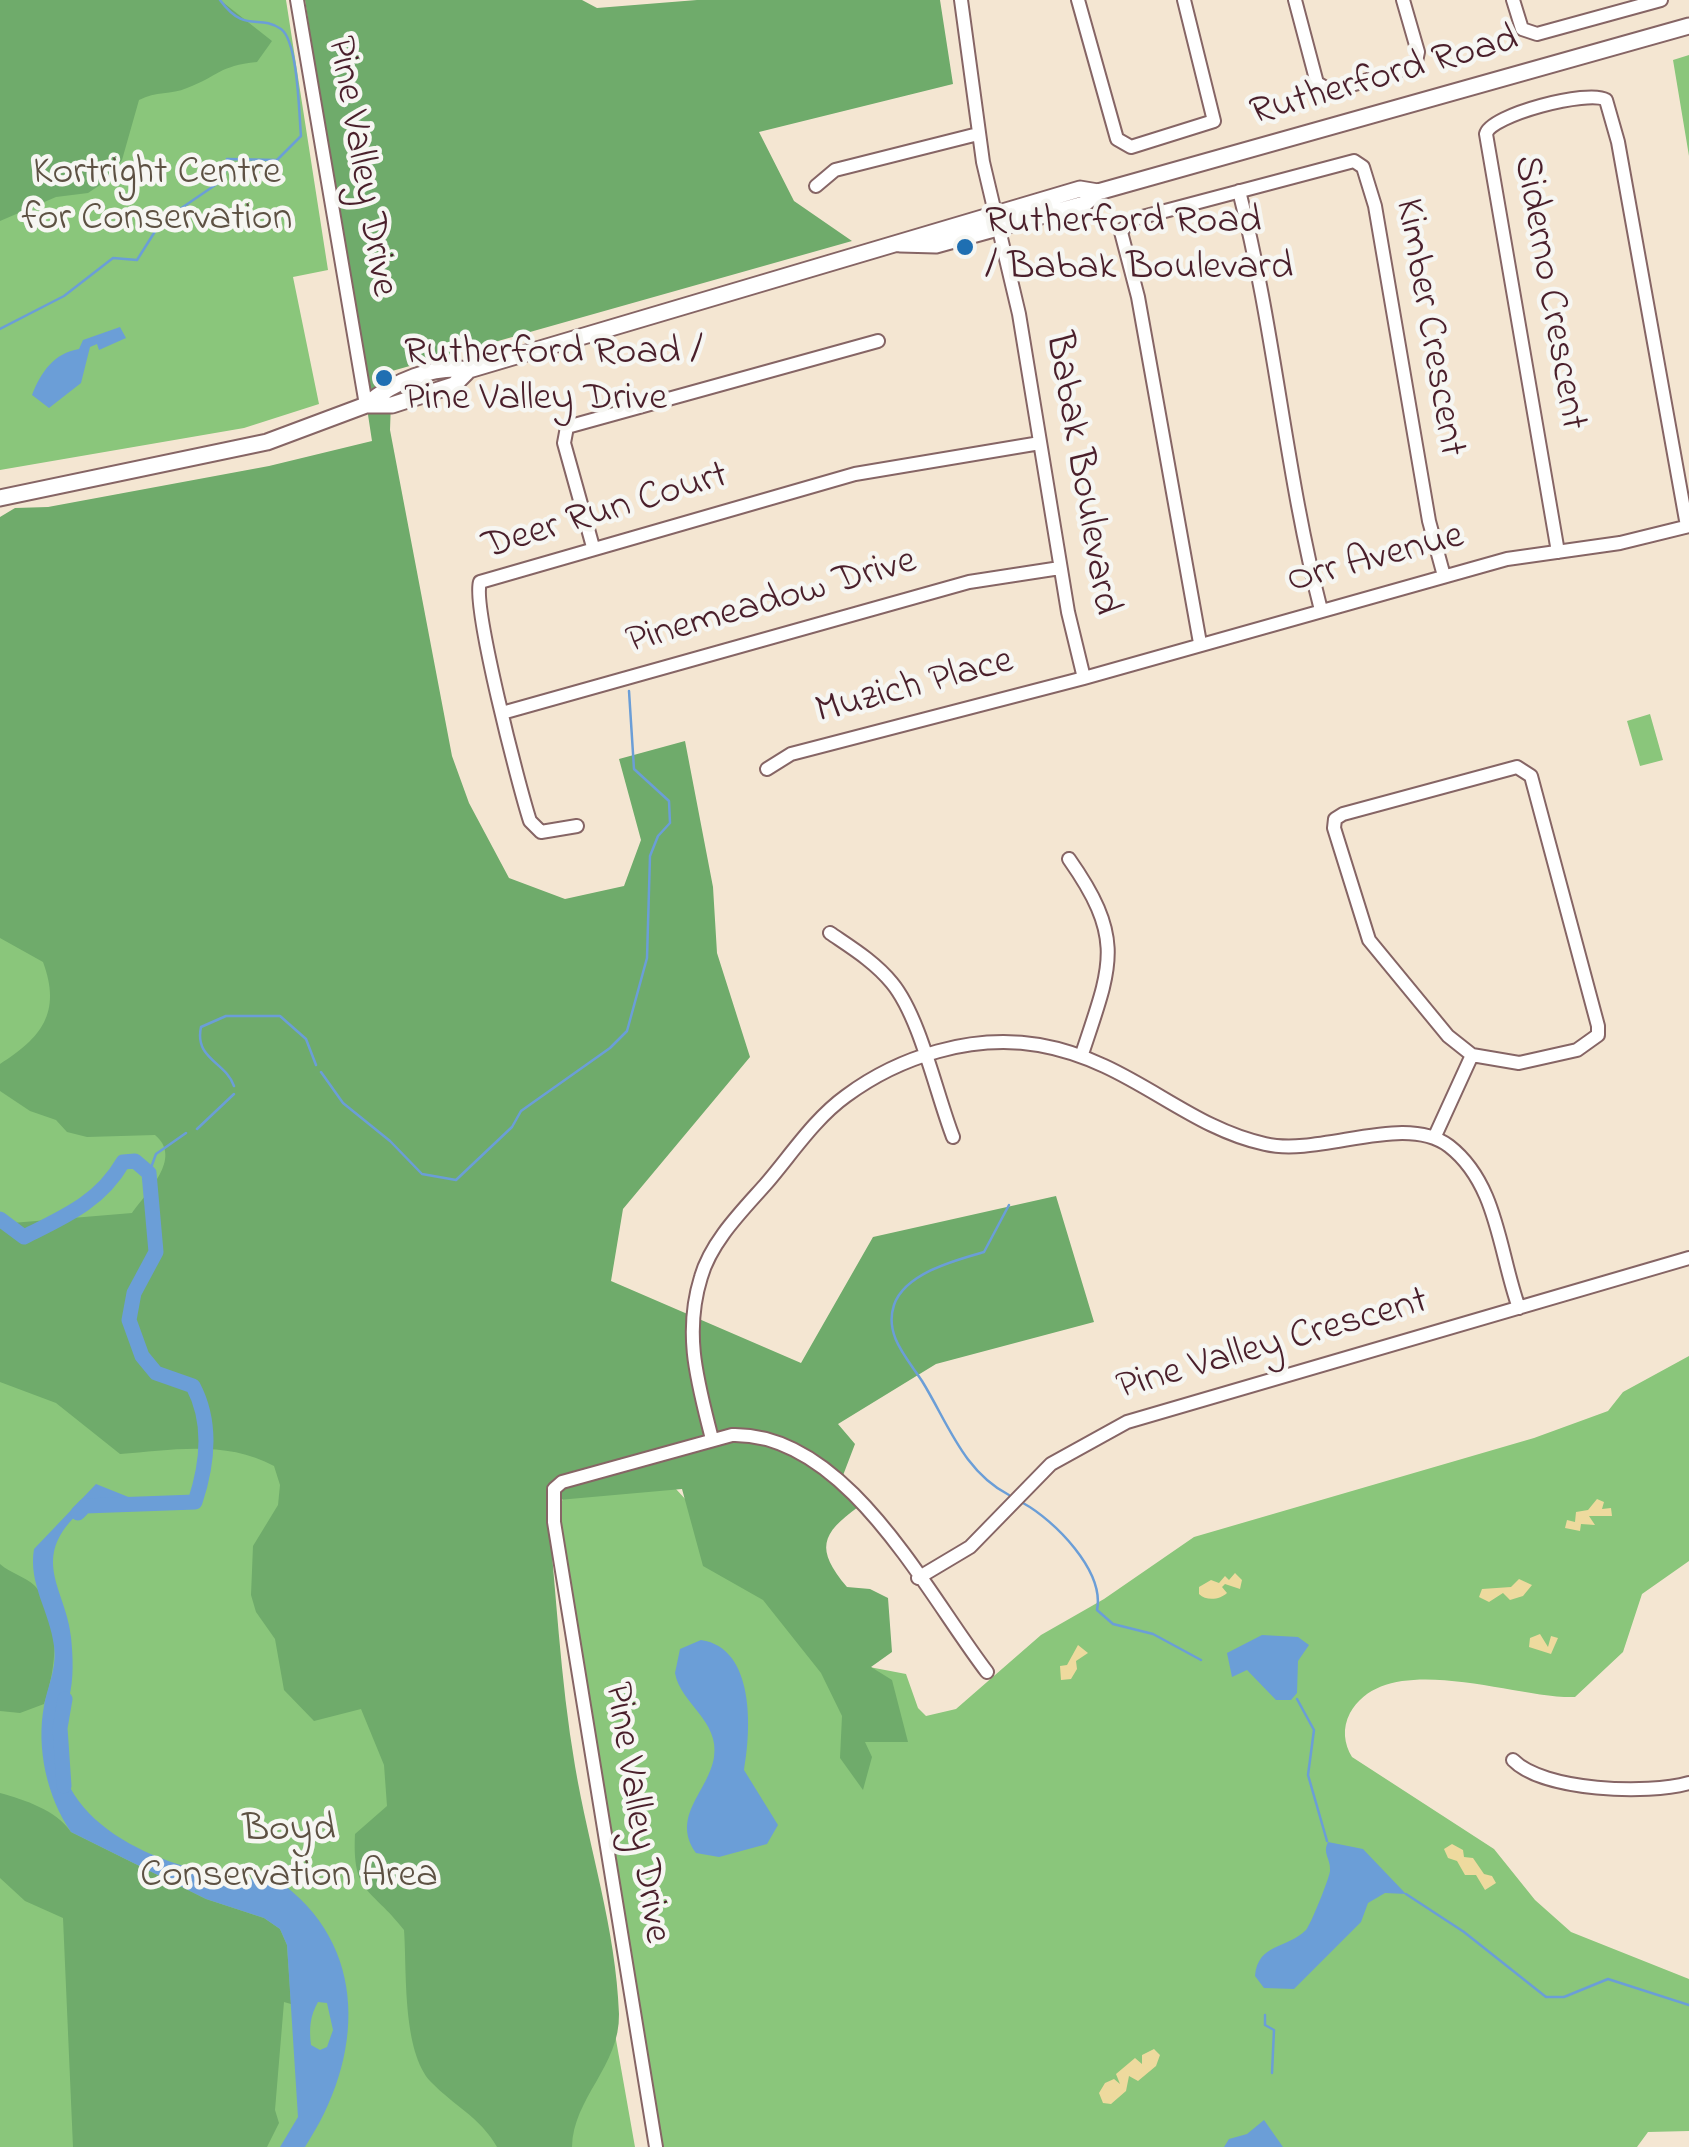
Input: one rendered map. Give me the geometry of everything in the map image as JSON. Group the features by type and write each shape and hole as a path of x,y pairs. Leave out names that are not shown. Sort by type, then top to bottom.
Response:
{"main road":[{"name":"Rutherford Road","path":"0,498 268,442 366,405 386,388 446,367 469,370 900,244 995,221 1080,189 1098,192 1689,26"}],"street":[{"name":"Pine Valley Drive","path":"297,0 366,405"},
{"name":"Babak Boulevard","path":"961,0 978,134 1019,314 1060,568 1084,678"},
{"path":"1078,0 1117,139 1132,147 1214,120 1184,0"},
{"path":"1295,0 1318,82 1331,90 1415,66 1418,52 1403,0"},
{"path":"1513,0 1522,29 1537,34 1661,0"},
{"name":"Siderno Crescent","path":"1558,552 1486,134 1496,120 1589,95 1606,100 1618,142 1688,526"},
{"path":"816,186 834,170 978,134"},
{"name":"Kimber Crescent","path":"1200,643 1138,297 1121,232 1131,220 1345,162 1363,167 1374,206 1428,520 1444,576"},
{"path":"1239,191 1252,242 1306,555 1320,610"},
{"path":"592,548 564,444 568,428 878,341"},
{"name":"Deer Run Court","path":"577,826 534,829 502,712 477,596 480,582 856,474 1040,443"},
{"name":"Orr Avenue","path":"1084,678 1507,559 1688,526"},
{"name":"Pinemeadow Drive","path":"502,712 969,582 1060,568"},
{"name":"Muzich Place","path":"766,770 791,754 1084,678"},
{"path":"1516,767 1530,776 1598,1035 1577,1050 1519,1063 1472,1054 1448,1036 1369,940 1334,828 1335,819 1516,767"},
{"path":"1069,859 1095,897 1110,948 1107,975 1082,1054"},
{"path":"830,933 872,962 894,984 911,1013 952,1136"},
{"path":"987,1672 860,1502 821,1462 798,1448 762,1436 712,1440 694,1373 692,1318 707,1260 748,1205 846,1096 923,1056 1003,1043 1082,1054 1113,1066 1212,1124 1265,1144 1310,1148 1394,1133 1435,1136 1479,1176 1519,1308"},
{"path":"1435,1136 1472,1054"},
{"name":"Pine Valley Crescent","path":"918,1578 970,1547 1041,1473 1101,1433 1151,1414 1689,1258"},
{"name":"Pine Valley Drive","path":"656,2147 554,1522 554,1489 562,1482 712,1440"},
{"path":"1513,1760 1548,1782 1663,1788 1689,1782"}],"green space":[{"name":"Kortright Centre for Conservation","path":"0,0 286,0 328,270 293,277 319,404 244,428 0,470"},
{"path":"0,0 220,0 272,41 257,62 226,69 181,90 139,100 122,160 106,181 88,193 56,197 0,221"},
{"path":"305,0 582,0 597,8 697,0 940,0 953,84 759,132 794,201 852,241 392,371 390,430 452,756 469,803 509,878 565,899 624,886 641,840 619,759 685,741 713,887 717,953 750,1057 623,1209 611,1281 801,1363 873,1237 1056,1196 1094,1322 936,1364 838,1424 855,1444 842,1478 858,1507 830,1534 827,1552 847,1587 870,1589 888,1598 892,1652 871,1667 892,1680 908,1742 865,1742 872,1757 863,1790 840,1758 842,1716 821,1673 763,1600 703,1566 682,1489 547,1501 570,1733 607,1920 619,2014 612,2050 580,2113 572,2147 497,2147 483,2128 431,2082 422,2068 408,2010 404,1930 360,1880 355,1854 355,1834 387,1806 384,1765 361,1709 314,1721 284,1690 275,1639 256,1612 251,1595 253,1546 278,1505 280,1485 274,1466 218,1450 120,1454 56,1403 0,1382 0,1224 132,1213 160,1175 165,1154 155,1135 87,1137 67,1132 56,1120 30,1111 0,1091 0,1064 37,1034 49,1010 50,996 43,962 0,938 0,517 15,508 48,507 269,466 372,441"},
{"path":"1689,55 1689,156 1673,60"},
{"name":"Boyd Conservation Area","path":"336,459 635,2147 0,2147 0,518"},
{"path":"1650,714 1663,760 1640,766 1627,721"},
{"path":"1689,1356 1689,1561 1642,1594 1623,1652 1575,1697 1454,1681 1422,1679 1392,1683 1368,1693 1350,1713 1345,1736 1352,1757 1494,1849 1535,1900 1571,1932 1689,1979 1689,2131 1648,2132 1637,2147 661,2147 548,1528 565,1495 663,1475 725,1542 864,1666 906,1674 918,1708 926,1716 956,1709 1041,1635 1104,1599 1194,1537 1534,1438 1608,1411 1623,1392"},
{"path":"0,1564 35,1586 50,1612 53,1628 54,1660 44,1704 20,1713 0,1711"},
{"path":"0,1793 39,1807 71,1832 206,1899 264,1918 280,1929 287,1945 291,2004 284,2002 275,2110 279,2123 267,2147 73,2147 63,1918 25,1901 0,1878"}],"sand":[{"path":"1597,1499 1604,1502 1602,1509 1611,1508 1612,1516 1589,1516 1595,1525 1581,1524 1580,1531 1565,1528 1567,1520 1575,1522 1576,1512 1588,1510"},
{"path":"1235,1573 1242,1580 1240,1589 1225,1584 1222,1587 1227,1593 1221,1597 1210,1599 1199,1594 1199,1587 1211,1580 1219,1583"},
{"path":"1519,1579 1532,1585 1523,1596 1510,1600 1503,1593 1489,1602 1479,1597 1482,1589 1511,1587"},
{"path":"1540,1634 1548,1647 1551,1636 1558,1638 1551,1654 1529,1647 1530,1638"},
{"path":"1078,1645 1088,1653 1076,1661 1077,1669 1071,1679 1061,1680 1060,1666 1067,1665"},
{"path":"1452,1844 1463,1850 1464,1857 1473,1858 1496,1883 1485,1890 1476,1875 1465,1875 1444,1849"},
{"path":"1154,2049 1160,2055 1156,2066 1138,2081 1129,2076 1126,2091 1111,2104 1103,2103 1099,2093 1105,2083 1114,2079 1120,2084 1116,2074 1135,2058 1142,2064 1142,2055"}],"water":[{"path":"120,327 126,338 99,350 97,344 90,347 81,383 49,408 32,395 44,371 56,359 79,349 83,340"},
{"path":"96,1484 151,1506 140,1510 88,1510 78,1514 59,1538 53,1566 68,1621 73,1668 59,1750 67,1782 85,1809 111,1832 142,1850 211,1873 276,1879 307,1906 329,1936 342,1969 348,2004 347,2040 339,2077 325,2113 305,2147 280,2147 298,2117 287,1945 280,1929 264,1918 206,1899 71,1832 56,1803 41,1738 54,1646 34,1574 34,1549","holes":["318,2002 327,2003 333,2030 327,2047 320,2050 311,2045 311,2022"]},
{"path":"1262,1635 1298,1637 1309,1645 1298,1661 1297,1693 1291,1700 1276,1700 1247,1670 1232,1677 1227,1653"},
{"path":"701,1640 719,1646 732,1658 741,1675 748,1714 744,1770 778,1825 767,1844 719,1857 696,1853 687,1827 693,1804 711,1769 714,1744 706,1723 684,1694 675,1673 680,1649"},
{"path":"1328,1842 1363,1849 1406,1894 1385,1893 1368,1903 1361,1922 1294,1989 1264,1988 1255,1976 1257,1965 1267,1952 1306,1930 1316,1911 1330,1871"},
{"path":"1264,2120 1283,2147 1224,2147 1229,2139 1247,2134"}],"waterway":[{"path":"0,329 64,296 113,258 137,260 161,222 224,179 227,159 277,160 301,136 294,62 287,36 273,25 237,17 220,0"},
{"path":"321,1072 343,1103 390,1141 422,1174 456,1180 512,1127 521,1111 610,1048 627,1031 647,958 650,856 658,836 670,823 669,801 634,769 629,691"},
{"path":"234,1086 206,1053 200,1038 201,1027 226,1016 280,1016 306,1039 316,1065"},
{"path":"197,1129 234,1094"},
{"path":"149,1173 156,1154 186,1133"},
{"path":"0,1219 24,1237 92,1198 123,1162 135,1161 149,1173 156,1252 134,1293 129,1320 142,1356 156,1373 193,1386 205,1428 203,1472 195,1502 85,1506 78,1513"},
{"path":"1009,1205 984,1252 946,1264 909,1284 894,1305 892,1326 899,1346 958,1445 980,1473 1009,1495"},
{"path":"1023,1503 1049,1521 1075,1548 1093,1579 1097,1610 1113,1624 1153,1634 1201,1660"},
{"path":"64,1786 60,1728 65,1699"},
{"path":"1297,1699 1314,1730 1308,1775 1327,1841"},
{"path":"1406,1894 1464,1932 1546,1997 1564,1997 1608,1979 1689,2005"},
{"path":"1265,2015 1265,2025 1274,2030 1272,2073"}],"place":[{"name":"Rutherford Road / Babak Boulevard","path":"965,247"},
{"name":"Rutherford Road / Pine Valley Drive","path":"384,378"}]}
